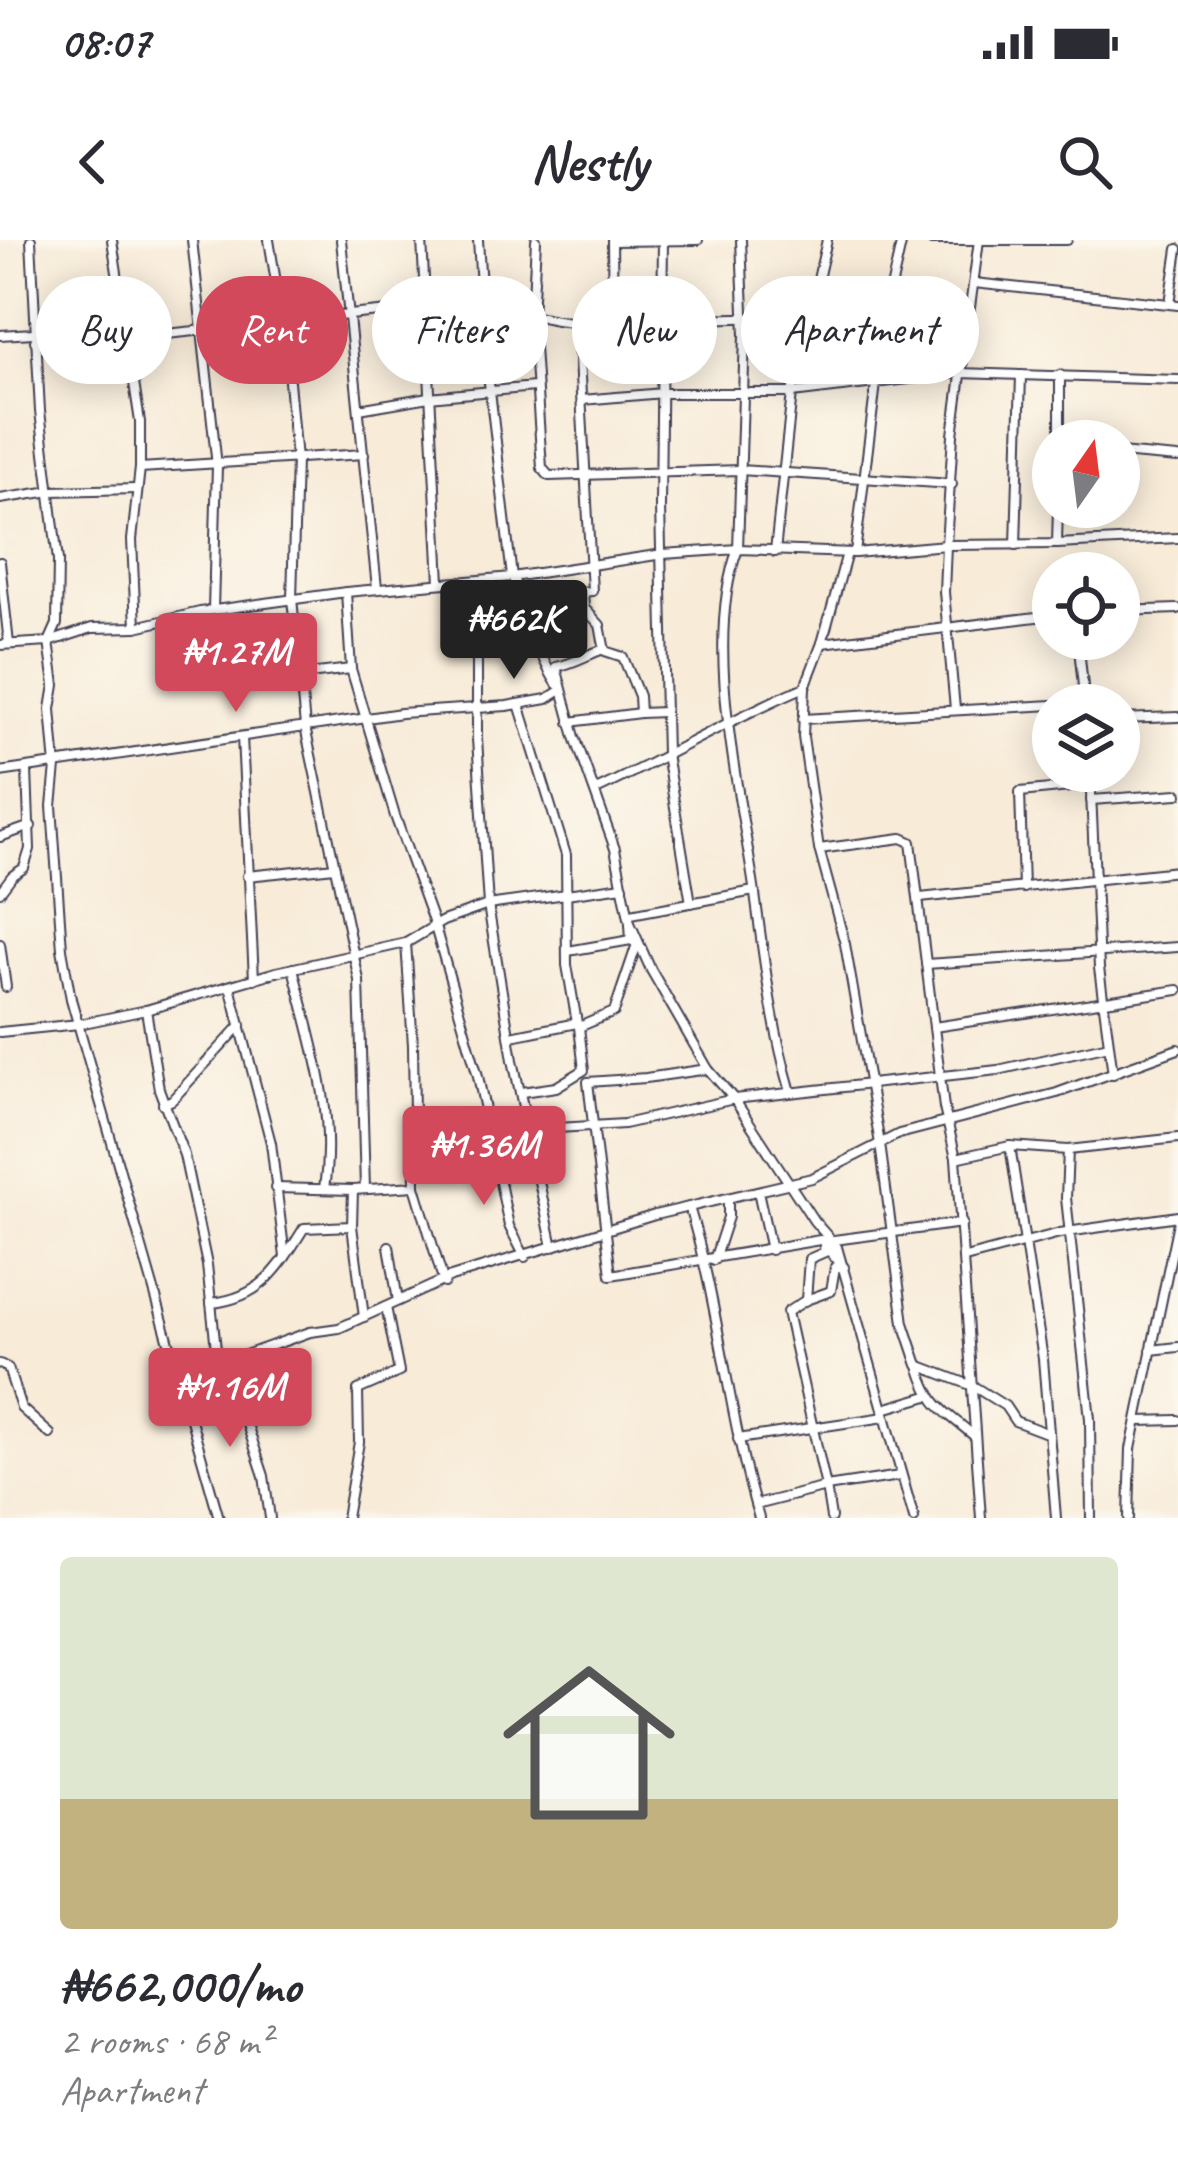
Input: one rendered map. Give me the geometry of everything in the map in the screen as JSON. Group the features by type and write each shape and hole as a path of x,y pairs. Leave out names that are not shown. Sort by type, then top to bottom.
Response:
{"street":[{"path":"31,240 44,461 59,579 55,634 49,643 56,685 50,709 56,766 52,806 62,949 219,1518"},
{"path":"112,240 118,276"},
{"path":"192,240 196,280"},
{"path":"269,240 275,276"},
{"path":"340,240 377,587"},
{"path":"422,240 425,276"},
{"path":"478,240 481,276"},
{"path":"534,276 536,240"},
{"path":"612,276 612,240 698,240"},
{"path":"741,240 742,276"},
{"path":"818,276 827,240"},
{"path":"894,276 902,240"},
{"path":"931,240 1067,240"},
{"path":"663,241 663,276"},
{"path":"975,276 979,241"},
{"path":"979,284 1174,304 1178,250"},
{"path":"349,316 372,313"},
{"path":"0,335 35,337"},
{"path":"979,374 1178,380"},
{"path":"1016,544 1021,375"},
{"path":"1060,375 1060,420"},
{"path":"135,384 140,422 132,540 136,627"},
{"path":"207,384 217,466 213,610"},
{"path":"289,384 296,460 292,599 305,728 362,1001 365,1190"},
{"path":"429,384 440,582"},
{"path":"489,384 512,577 527,604 537,652 561,690"},
{"path":"535,384 544,472 549,476 740,470 952,484"},
{"path":"581,384 592,591 583,592 584,608 600,625 604,649"},
{"path":"663,384 666,754 691,904"},
{"path":"741,384 738,550 724,614 730,720 762,960 791,1092"},
{"path":"775,552 794,384"},
{"path":"582,400 663,393 792,393 860,384"},
{"path":"875,384 866,480 852,553 805,686 803,719 819,848 845,944 880,1144 904,1323 928,1396 974,1436"},
{"path":"956,709 944,592 958,384"},
{"path":"359,409 535,387"},
{"path":"140,468 364,454"},
{"path":"1140,455 1178,458"},
{"path":"0,500 51,491 137,489"},
{"path":"1057,528 1057,544"},
{"path":"0,562 5,645 49,643 92,628 136,627 213,610 377,587 512,577 664,554 738,550 852,553 946,545 1178,538"},
{"path":"461,580 460,611 477,625 488,905 553,1247"},
{"path":"346,592 351,669 395,816 435,927 494,1141 509,1226 525,1257"},
{"path":"1140,611 1178,610"},
{"path":"822,643 1032,617"},
{"path":"640,713 639,696 623,657 604,649 583,662 556,667 630,918 651,970 708,1069 834,1240 914,1518"},
{"path":"300,675 351,669"},
{"path":"596,790 805,686"},
{"path":"0,772 447,707 519,704 547,699 561,690"},
{"path":"519,704 566,856 569,996 584,1070"},
{"path":"803,719 1032,706"},
{"path":"570,722 665,712"},
{"path":"1140,718 1178,717"},
{"path":"242,736 254,979"},
{"path":"0,892 28,860 27,770"},
{"path":"1023,888 1020,792 1032,791"},
{"path":"1091,792 1098,954 1113,1075"},
{"path":"1091,800 1178,794"},
{"path":"0,837 31,826"},
{"path":"819,848 908,839 956,1159 981,1518"},
{"path":"247,876 335,867"},
{"path":"920,898 1178,871"},
{"path":"0,1032 79,1024 146,1010 293,968 406,943 488,905 623,886"},
{"path":"630,918 754,891"},
{"path":"630,918 631,940"},
{"path":"568,951 631,940 637,944 614,1012 579,1027 584,1070"},
{"path":"406,943 415,1186 444,1283"},
{"path":"0,944 6,987"},
{"path":"926,964 1178,947"},
{"path":"293,968 321,1068 328,1133 323,1189"},
{"path":"230,986 271,1143 285,1258"},
{"path":"934,1028 1178,990"},
{"path":"146,1010 163,1104 184,1155 207,1265 216,1349 228,1367 264,1476 270,1518"},
{"path":"510,1036 577,1023"},
{"path":"163,1104 241,1025"},
{"path":"413,1154 528,1132 624,1124 734,1099 998,1070 1109,1045"},
{"path":"178,1371 223,1363 364,1317 451,1277 688,1207 812,1178 924,1125 1113,1075 1178,1049"},
{"path":"708,1069 588,1082 611,1275 820,1240 828,1242 844,1267"},
{"path":"523,1092 556,1087 584,1070"},
{"path":"956,1159 1010,1146 1068,1150 1178,1138"},
{"path":"1010,1146 1028,1241 1056,1518"},
{"path":"1068,1150 1066,1198 1090,1419 1091,1518"},
{"path":"274,1188 415,1186"},
{"path":"353,1190 352,1226 364,1317"},
{"path":"758,1191 771,1250"},
{"path":"709,1261 728,1217 728,1199"},
{"path":"688,1207 709,1261 738,1439 759,1518"},
{"path":"964,1258 1071,1231 1178,1220 1131,1449 1129,1518"},
{"path":"834,1240 962,1223"},
{"path":"211,1303 236,1301 277,1273 304,1228 352,1226"},
{"path":"806,1300 809,1259 826,1251 820,1240"},
{"path":"389,1246 398,1301"},
{"path":"831,1518 787,1312 831,1291 835,1267 844,1267"},
{"path":"346,1518 359,1442 358,1390 399,1372 386,1307"},
{"path":"1151,1350 1178,1347"},
{"path":"0,1364 8,1368 21,1408 50,1434"},
{"path":"918,1365 973,1386 1006,1406 1015,1421 1049,1434"},
{"path":"738,1439 884,1413 928,1396"},
{"path":"1138,1421 1178,1420"},
{"path":"755,1505 826,1486 900,1475"}]}
